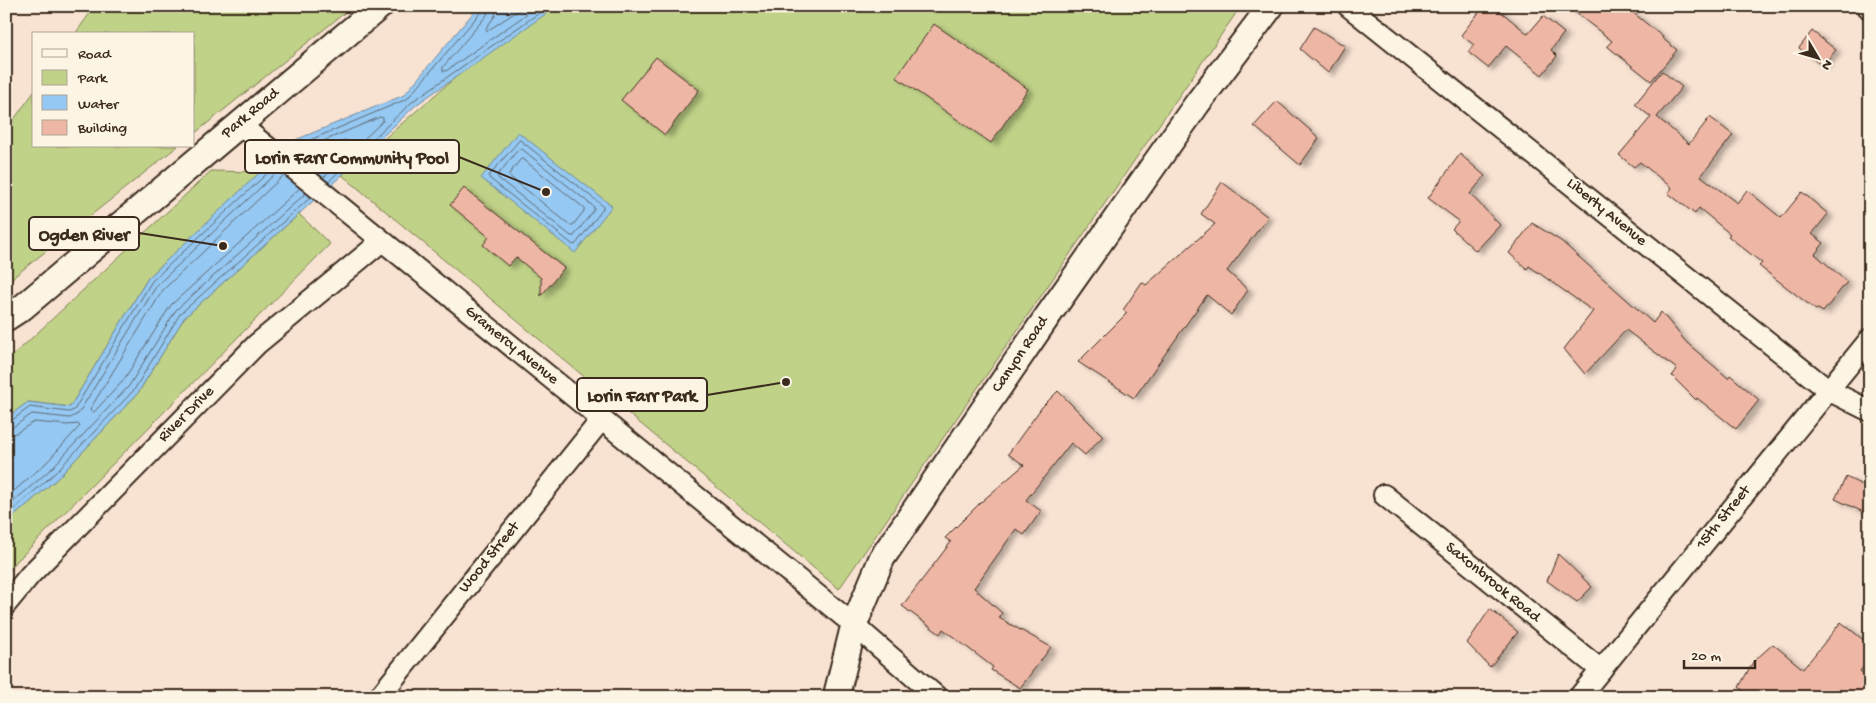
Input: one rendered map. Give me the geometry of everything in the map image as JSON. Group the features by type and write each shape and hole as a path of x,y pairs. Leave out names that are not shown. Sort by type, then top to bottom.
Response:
{"street":[{"name":"Park Road","path":"6,318 23,308 380,6"},
{"name":"Canyon Road","path":"836,697 854,626 882,558 1052,309 1197,104 1271,6"},
{"name":"Liberty Avenue","path":"1348,6 1828,390 1870,411"},
{"name":"Gramercy Avenue","path":"239,124 854,626"},
{"name":"River Drive","path":"6,604 30,575 257,344 382,242"},
{"name":"15th Street","path":"1579,697 1870,339"},
{"name":"Wood Street","path":"379,697 601,420"},
{"name":"Saxonbrook Road","path":"1384,495 1601,670"},
{"path":"854,626 937,697"}],"green space":[{"path":"95,6 353,6 195,133 195,32 76,32"},
{"path":"549,6 1241,6 839,589 342,175 500,39"},
{"path":"32,95 32,148 175,148 6,283 6,130"},
{"path":"211,171 261,172 148,278 70,407 29,402 6,418 6,362"},
{"path":"299,214 330,244 16,562 6,575 6,523 59,477 138,393 184,318"}],"water":[{"path":"479,6 557,6 416,105 342,175 184,318 138,393 59,477 6,523 6,418 28,402 70,407 148,278 293,141 404,95"},
{"path":"518,132 612,206 575,253 481,178"}],"building":[{"path":"1484,6 1494,6 1528,34 1543,16 1564,33 1551,50 1557,56 1542,75 1506,46 1488,68 1468,52 1474,45 1461,35"},
{"path":"1567,6 1625,6 1677,50 1651,81 1607,46 1612,41"},
{"path":"934,24 1028,89 991,143 896,77"},
{"path":"1314,27 1345,46 1328,73 1300,49"},
{"path":"1812,31 1836,50 1822,66 1799,48"},
{"path":"656,57 699,90 665,135 621,100"},
{"path":"1662,71 1682,87 1657,117 1689,144 1710,117 1733,135 1701,176 1737,203 1747,190 1781,218 1802,192 1828,214 1812,234 1824,243 1815,254 1847,282 1823,312 1818,309 1816,310 1759,266 1762,263 1728,236 1730,234 1699,208 1695,214 1668,193 1672,188 1640,162 1634,167 1619,155 1651,117 1635,104"},
{"path":"1277,101 1319,138 1300,165 1254,126"},
{"path":"1460,154 1485,176 1470,194 1500,225 1476,251 1452,229 1459,221 1428,198"},
{"path":"1222,182 1268,217 1227,271 1248,290 1231,315 1207,295 1134,398 1078,362 1127,313 1123,310 1142,282 1146,285 1215,224 1201,214"},
{"path":"464,188 564,268 541,296 541,278 516,257 508,266 483,245 489,237 450,205"},
{"path":"1532,223 1561,241 1653,323 1661,312 1687,343 1728,378 1730,375 1759,400 1736,429 1697,398 1696,400 1672,376 1677,369 1626,330 1585,374 1564,349 1593,311 1529,266 1527,269 1509,253"},
{"path":"1058,391 1103,436 1085,455 1071,443 1026,500 1041,511 1024,535 1016,529 974,588 1002,613 999,618 1051,647 1020,688 991,670 993,667 943,629 940,634 902,606 951,542 945,538 981,502 1024,465 1008,454 1042,407"},
{"path":"1846,477 1870,489 1870,515 1835,499"},
{"path":"1558,554 1592,587 1577,602 1547,581"},
{"path":"1490,609 1518,632 1490,667 1467,643"},
{"path":"1841,622 1870,645 1870,659 1860,671 1870,679 1870,697 1751,697 1739,687 1753,662 1773,644 1803,669"}],"place":[{"name":"Lorin Farr Community Pool","path":"546,192"},
{"name":"Ogden River","path":"223,246"},
{"name":"Lorin Farr Park","path":"786,382"}]}
